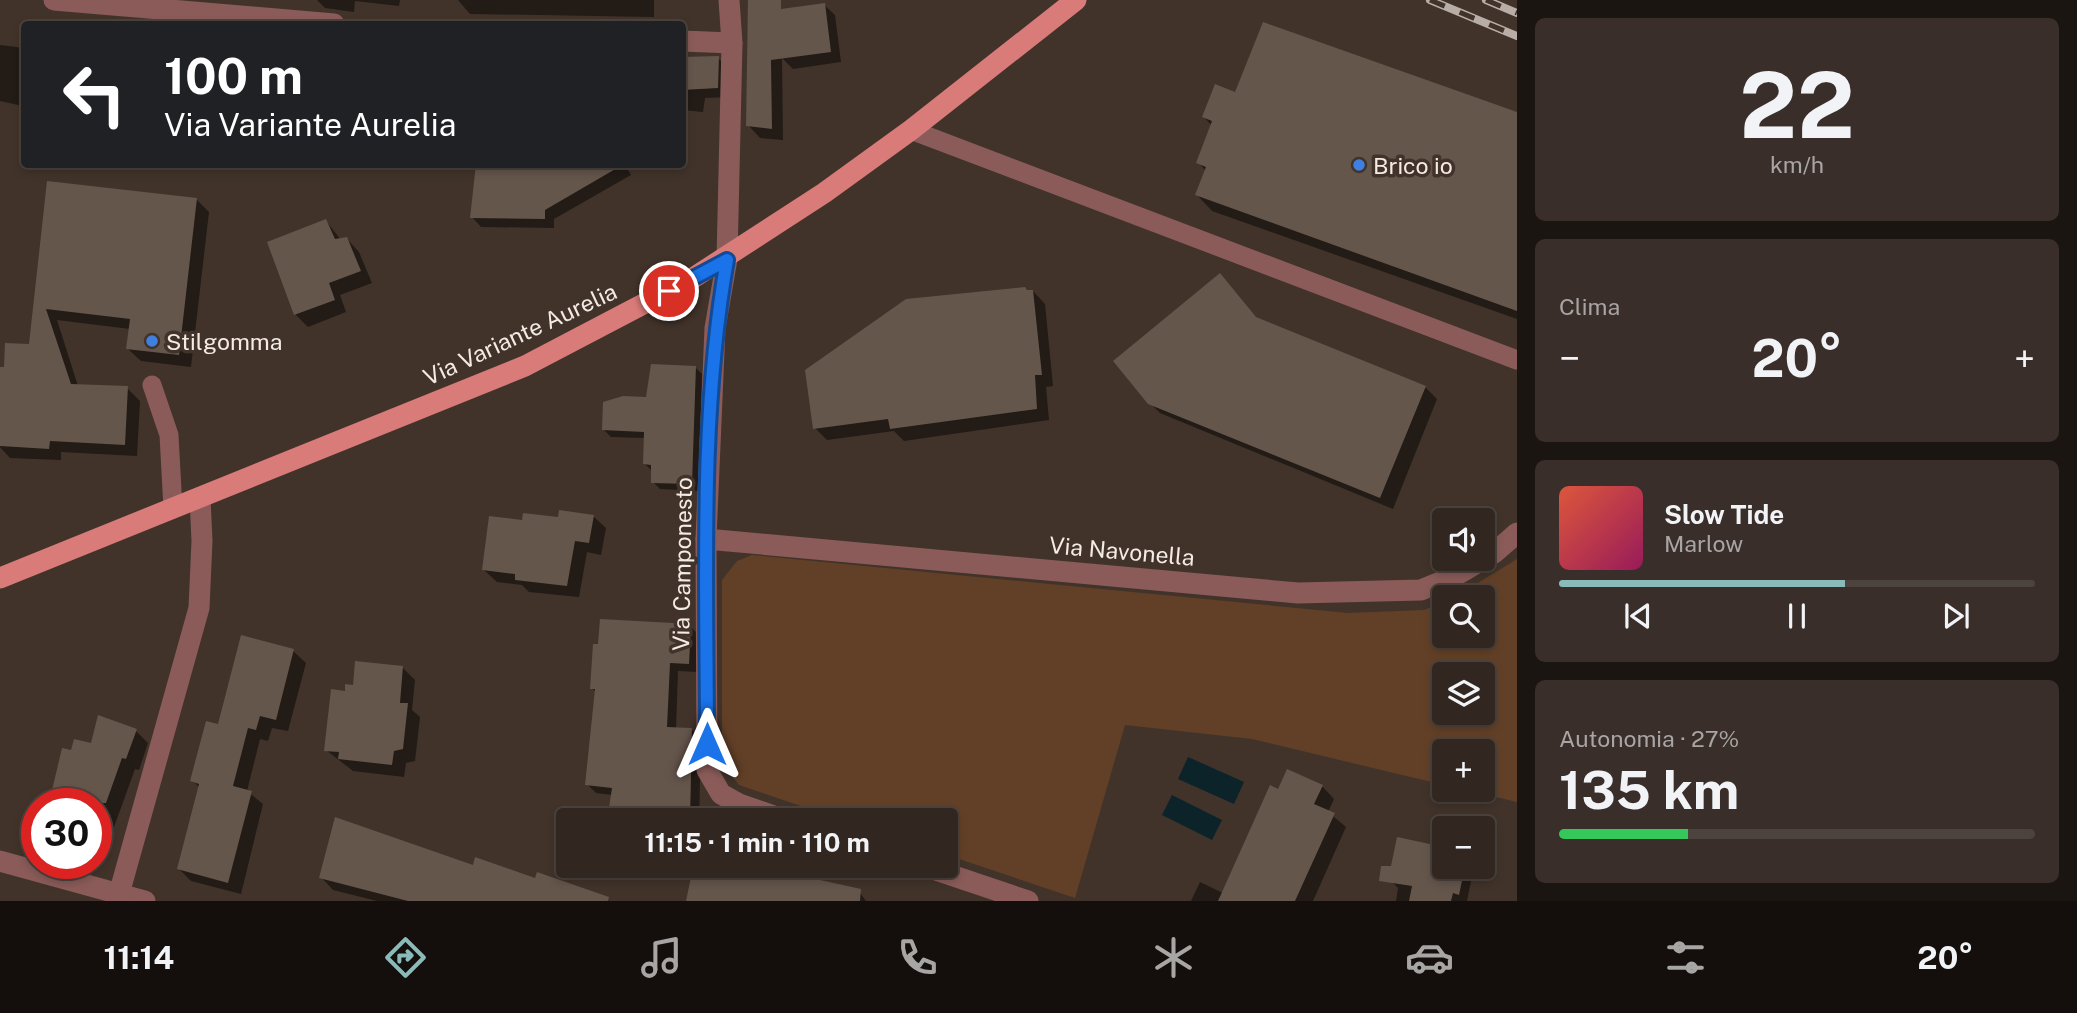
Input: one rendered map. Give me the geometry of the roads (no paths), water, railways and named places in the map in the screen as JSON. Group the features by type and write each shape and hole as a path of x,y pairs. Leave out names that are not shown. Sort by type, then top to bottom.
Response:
{"main road":[{"name":"Via Variante Aurelia","path":"0,578 525,366 727,260 911,130 1076,0"}],"street":[{"path":"54,0 299,21"},
{"name":"Via Camponesto","path":"729,0 732,43 727,260 715,328 706,539 707,770 721,793 751,808"},
{"path":"686,41 732,43"},
{"path":"119,894 199,608 202,541 200,498"},
{"name":"Via Navonella","path":"706,539 1298,593 1326,593 1420,590 1455,576 1494,553 1517,533"},
{"path":"0,861 145,901"},
{"path":"958,878 1025,901"}],"lane":[{"path":"911,130 1517,360"},
{"path":"152,385 169,436 173,509"}],"water":[{"path":"1188,757 1244,782 1234,804 1178,779"},
{"path":"1172,795 1222,820 1212,840 1162,815"}],"railway":[{"path":"1430,0 1517,36"},
{"path":"1486,0 1517,13"}],"place":[{"name":"Brico io","path":"1359,165"},
{"name":"Stilgomma","path":"152,341"}]}
